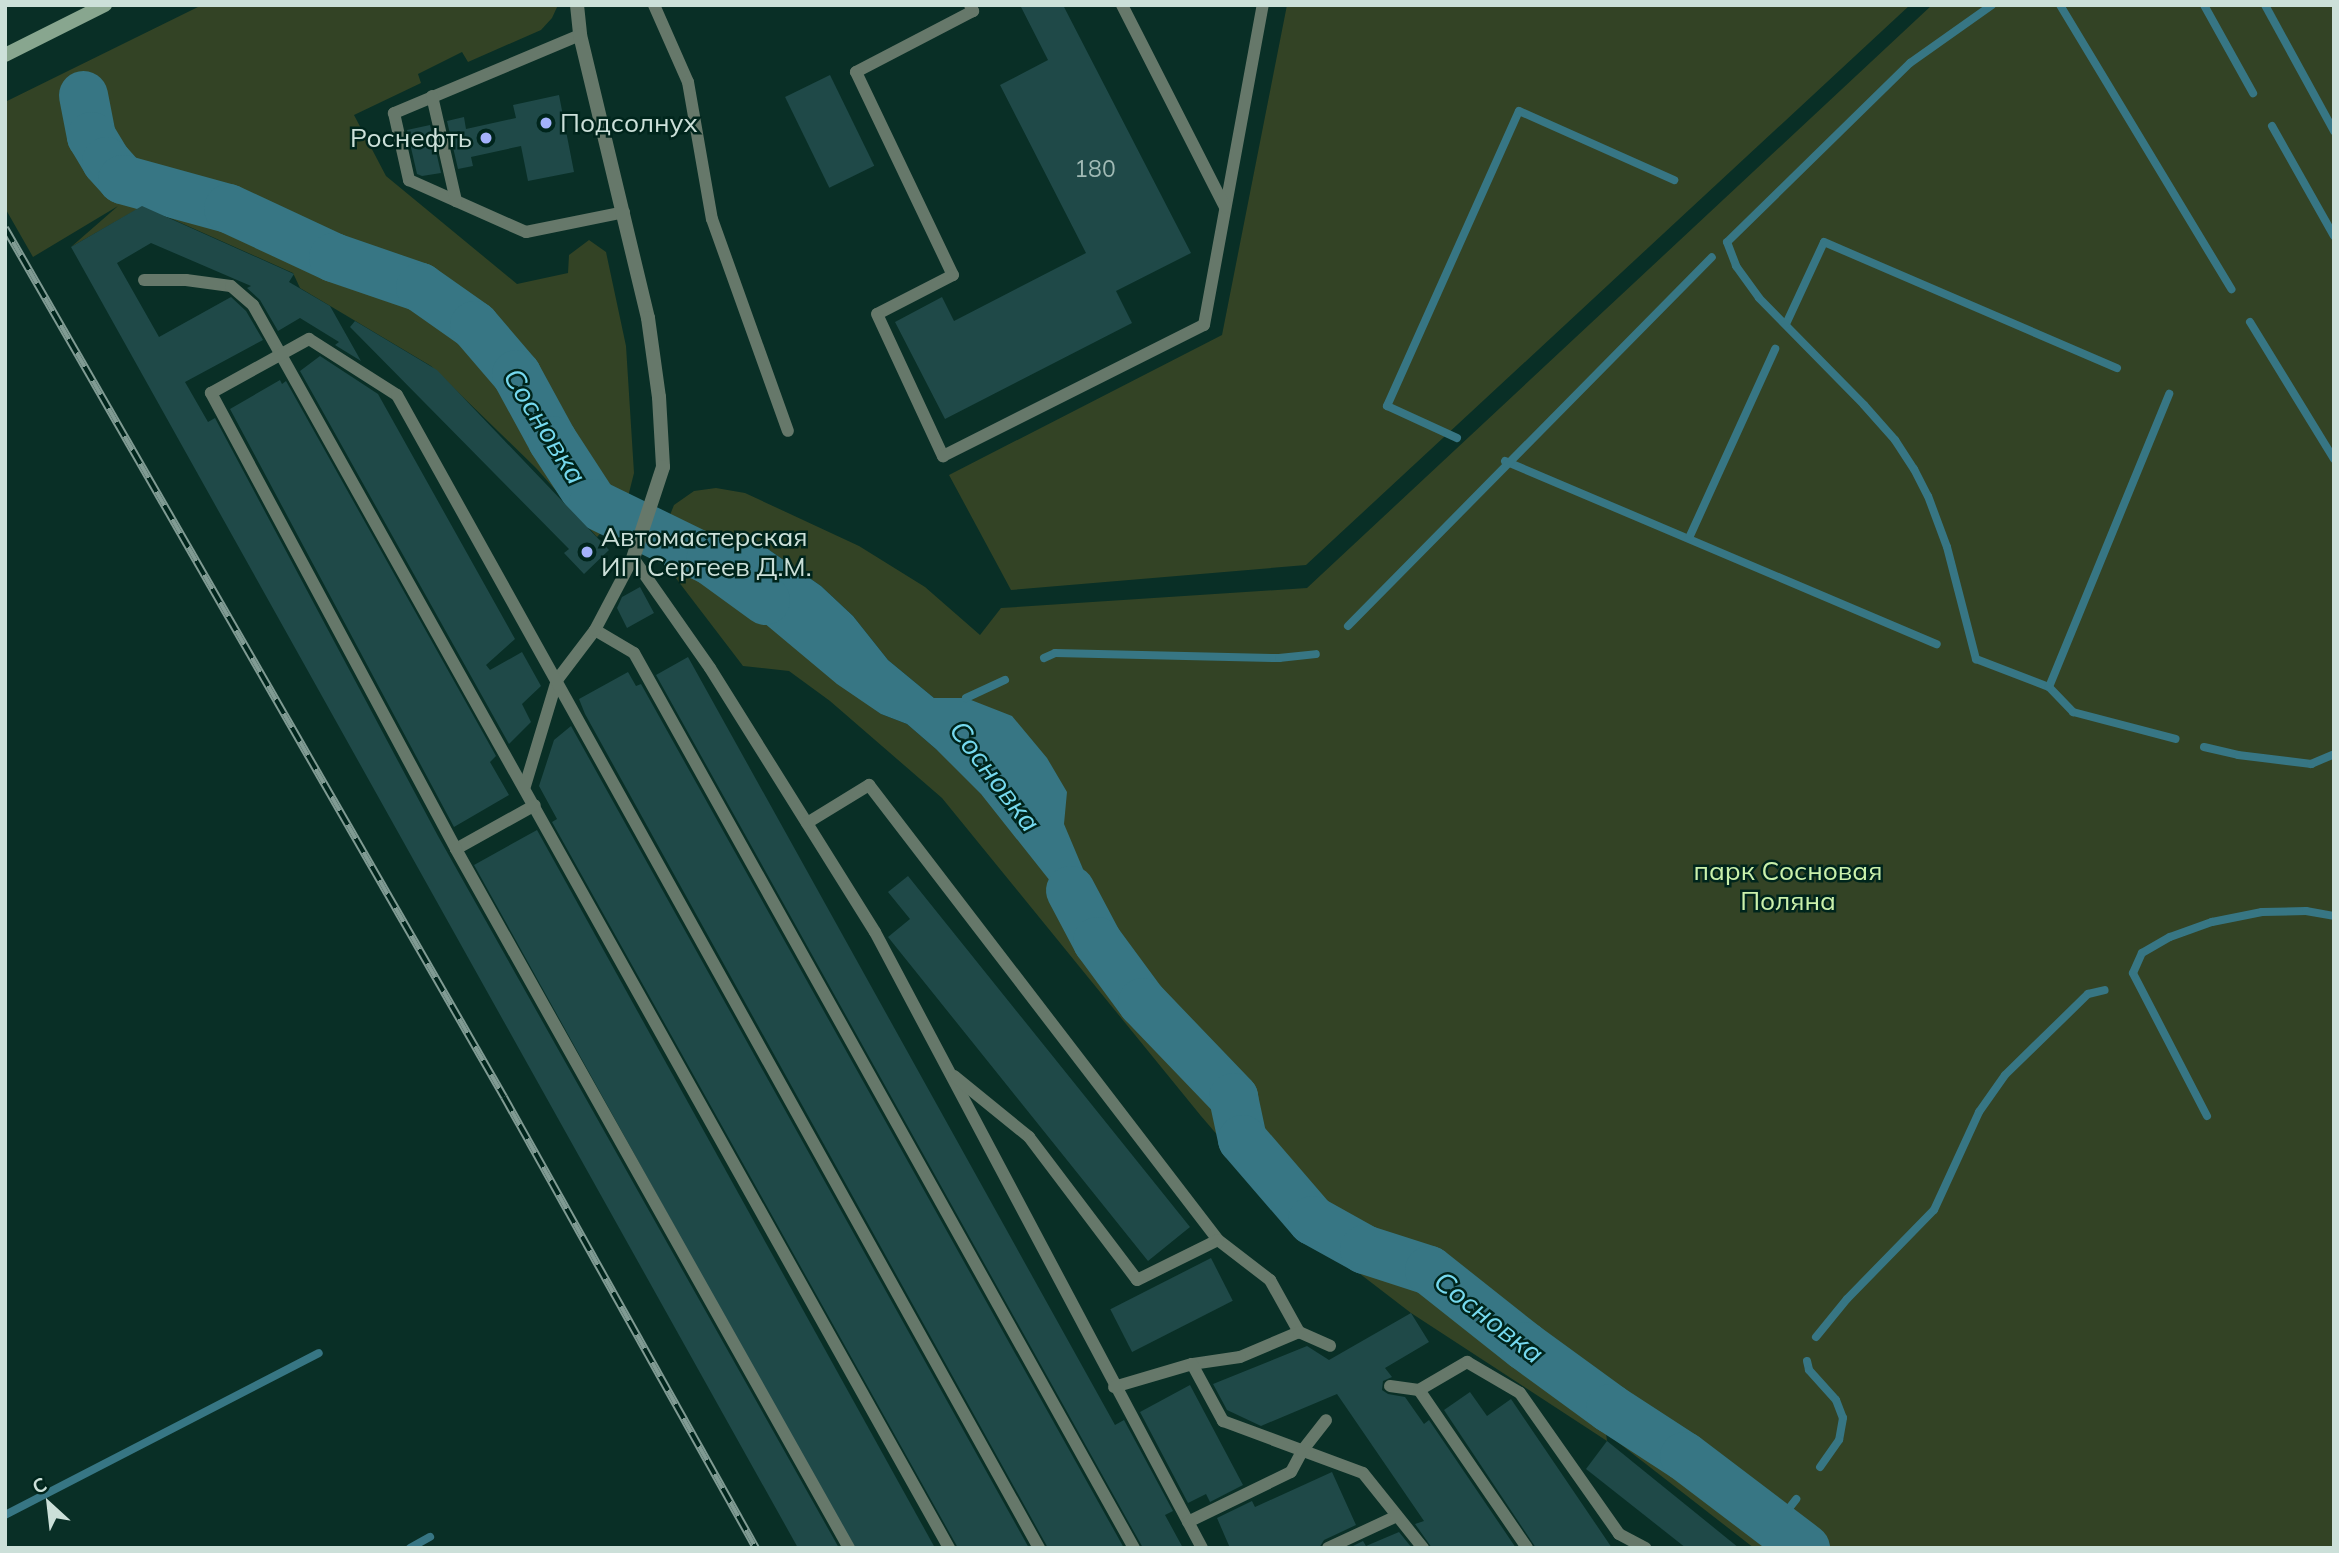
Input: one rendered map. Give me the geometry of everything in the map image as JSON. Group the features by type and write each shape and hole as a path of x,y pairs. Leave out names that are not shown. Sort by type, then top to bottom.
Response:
{"main road":[{"path":"5,55 105,5"}],"street":[{"path":"577,5 580,35 648,318 659,397 663,467 651,508 636,542 633,558"}],"lane":[{"path":"654,5 688,82 712,219 788,431"},
{"path":"970,5 973,11 856,72 953,275 877,314 943,456 1204,325 1260,8"},
{"path":"1122,5 1226,208"},
{"path":"580,35 394,113 410,180 526,232 624,212"},
{"path":"432,96 456,201"},
{"path":"144,280 186,280 231,286 254,305 536,804 949,1548"},
{"path":"849,1548 456,849 211,393 309,339 397,395 1039,1548"},
{"path":"525,786 557,680 595,630 633,558 710,668 875,932 1114,1387 1202,1548"},
{"path":"595,630 634,653 1134,1548"},
{"path":"807,823 869,785 1218,1240 1270,1280 1299,1332 1330,1346"},
{"path":"456,849 536,804"},
{"path":"948,1072 1029,1137 1137,1280 1218,1240"},
{"path":"1114,1387 1192,1364 1240,1357 1299,1332"},
{"path":"1390,1387 1419,1390 1467,1362 1520,1393 1628,1548"},
{"path":"1192,1364 1223,1421 1363,1473 1423,1548"},
{"path":"1419,1390 1527,1548"},
{"path":"1188,1522 1291,1472 1302,1451 1326,1420"},
{"path":"1328,1548 1397,1517"},
{"path":"1619,1534 1645,1548"}],"green space":[{"path":"202,5 558,5 552,18 541,30 468,62 462,52 418,74 421,83 354,115 386,176 517,284 568,273 569,255 589,240 606,252 626,346 634,473 626,505 597,537 536,468 431,366 300,288 293,273 143,206 71,247 118,206 33,257 5,208 5,102"},
{"path":"1287,5 1910,5 1306,565 1011,590 949,475 1222,335"},
{"name":"парк Сосновая Поляна","path":"1932,5 2334,5 2334,1548 1754,1548 1606,1433 1607,1441 1411,1313 1291,1221 1201,1116 942,798 830,701 789,671 743,666 662,560 658,545 674,505 694,491 716,488 745,493 859,546 925,587 980,635 1001,608 1307,588","holes":["755,540 821,586 853,616 888,660 934,698 937,750 907,724 881,714"]}],"water":[{"path":"755,540 821,586 853,616 888,660 934,698 966,698 1012,716 1047,758 1067,792 1064,824 1099,907 1104,949 981,794 937,750 907,724 881,714 837,684 721,587 710,560 722,545"}],"building":[{"path":"1020,5 1063,5 1191,253 1116,291 1132,323 945,419 895,322 942,297 954,321 1086,253 1000,85 1048,60"},
{"path":"830,75 874,166 829,188 785,97"},
{"name":"Роснефть","path":"559,95 574,172 528,181 521,146 471,157 473,166 458,169 447,121 464,117 466,129 516,118 513,105"},
{"path":"430,125 441,173 422,176 417,174 407,130"},
{"path":"142,206 294,274 289,282 330,306 361,361 335,345 339,342 300,318 278,331 260,300 247,288 251,286 151,243 117,263 159,337 231,297 246,311 263,340 185,382 208,422 215,418 438,836 839,1548 798,1548 71,247"},
{"path":"355,321 437,370 609,550 584,574 564,553 569,549 350,327"},
{"path":"320,356 378,394 515,639 486,665 490,670 522,652 541,686 522,704 531,722 509,744 300,371"},
{"path":"280,380 282,384 286,381 496,756 490,762 509,795 454,827 230,409"},
{"path":"640,587 654,613 627,628 617,608 622,597"},
{"path":"688,657 1115,1425 1124,1420 1173,1511 1165,1515 1183,1548 1143,1548 656,675"},
{"path":"628,672 636,686 641,684 1124,1548 1048,1548 585,714 579,699"},
{"path":"571,726 1029,1548 958,1548 552,822 557,819 539,786 554,740"},
{"path":"537,830 935,1548 853,1548 474,865"},
{"path":"908,876 1190,1227 1148,1261 888,937 910,919 888,892"},
{"path":"1211,1258 1233,1301 1132,1352 1110,1309"},
{"path":"1411,1313 1429,1342 1385,1368 1392,1377 1383,1381 1382,1390 1405,1397 1424,1424 1429,1420 1516,1548 1432,1548 1415,1524 1424,1521 1337,1394 1261,1426 1227,1410 1213,1384 1307,1346 1329,1360"},
{"path":"1190,1385 1243,1485 1210,1502 1206,1494 1188,1503 1140,1412"},
{"path":"1470,1392 1487,1416 1511,1399 1612,1548 1536,1548 1444,1410"},
{"path":"1607,1441 1739,1548 1686,1548 1586,1469"},
{"path":"1332,1472 1356,1525 1324,1540 1319,1548 1230,1548 1217,1518 1252,1501 1255,1507"},
{"path":"1399,1532 1412,1548 1349,1548 1363,1541 1366,1546"}],"waterway":[{"path":"1992,5 1910,63 1727,242 1736,266 1759,298 1864,405 1895,440 1914,469 1928,496 1947,547 1976,659 2049,687 2073,712 2176,739"},
{"path":"2060,5 2231,289"},
{"path":"2204,5 2253,93"},
{"path":"2265,5 2334,131"},
{"name":"Сосновка","path":"83,95 91,136 106,161 122,179 228,208 333,257 420,287 474,325 516,374 552,440 593,503 710,560 765,600"},
{"path":"1457,438 1387,406 1519,111 1674,180"},
{"path":"2272,126 2334,236"},
{"path":"1786,324 1824,242 2117,368"},
{"path":"1348,626 1712,257"},
{"path":"2250,322 2334,459"},
{"path":"1689,538 1775,349"},
{"path":"2049,687 2169,394"},
{"path":"1505,461 1937,644"},
{"path":"1044,658 1055,653 1279,658 1316,654"},
{"path":"966,698 1005,680"},
{"path":"2204,747 2238,755 2311,764 2334,754"},
{"name":"Сосновка","path":"1070,890 1097,941 1142,1002 1233,1097 1242,1139 1312,1220 1364,1249 1429,1270 1525,1346 1610,1408 1684,1456 1805,1548"},
{"path":"2207,1116 2133,973 2142,953 2170,937 2212,922 2262,912 2306,911 2334,916"},
{"path":"1816,1337 1847,1299 1934,1210 1979,1112 2005,1075 2088,994 2105,990"},
{"path":"5,1515 319,1353"},
{"path":"1807,1361 1809,1370 1836,1400 1843,1418 1839,1440 1820,1467"},
{"path":"1776,1525 1796,1499"},
{"path":"410,1548 430,1537"}],"railway":[{"path":"5,228 504,1097 756,1548"}],"place":[{"name":"Подсолнух","path":"546,123"},
{"name":"Роснефть","path":"486,138"},
{"name":"Автомастерская ИП Сергеев Д.М.","path":"587,552"}]}
